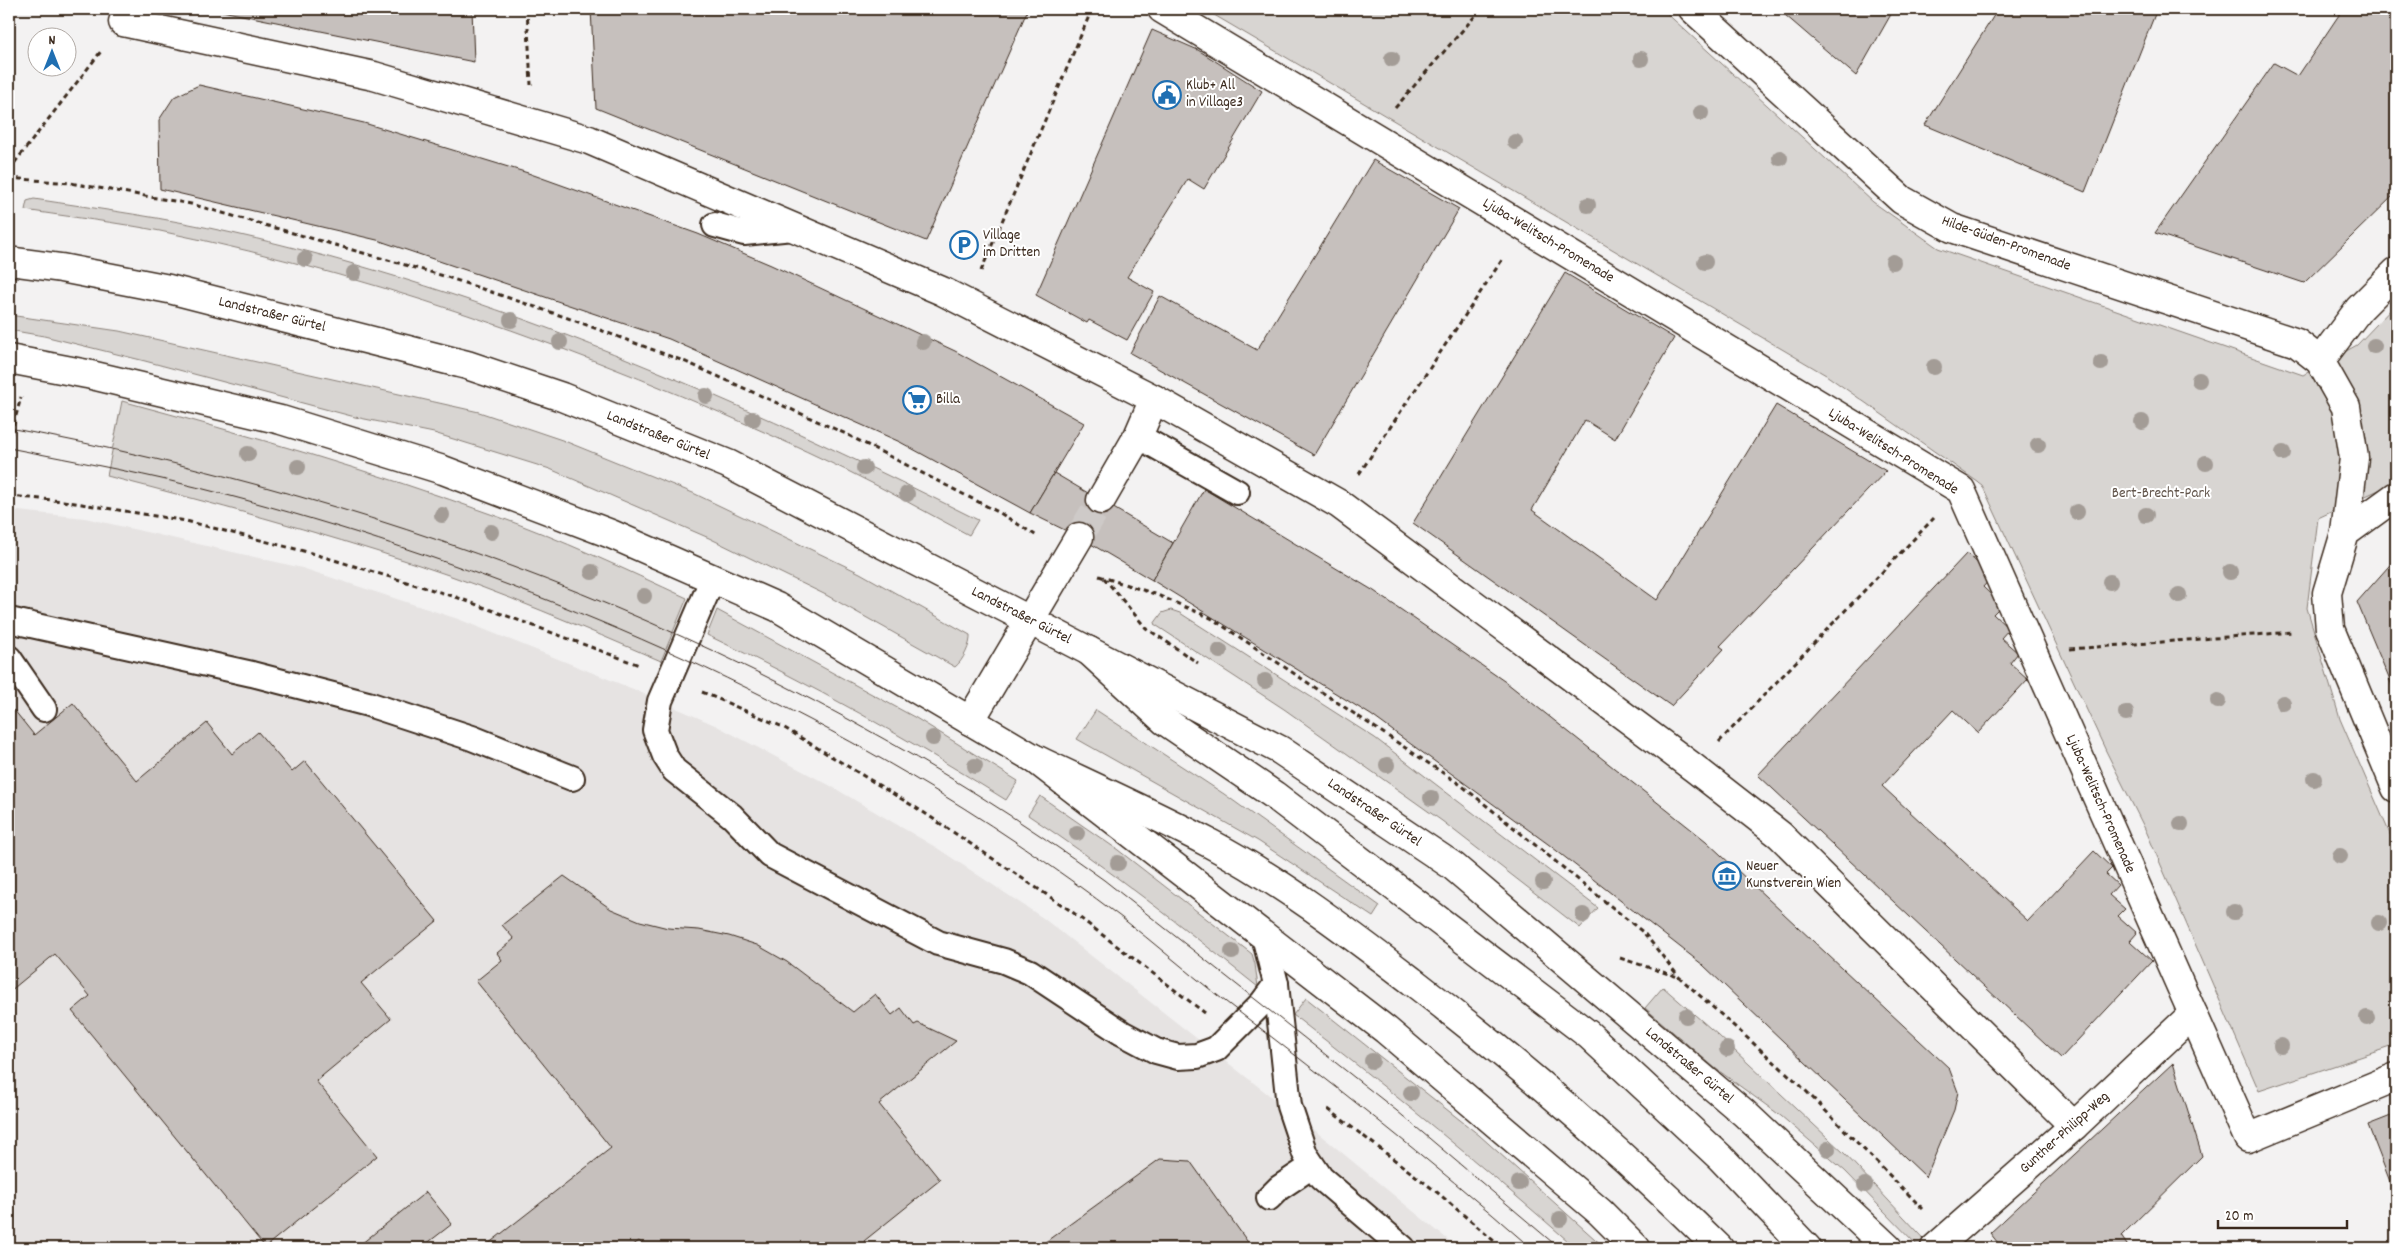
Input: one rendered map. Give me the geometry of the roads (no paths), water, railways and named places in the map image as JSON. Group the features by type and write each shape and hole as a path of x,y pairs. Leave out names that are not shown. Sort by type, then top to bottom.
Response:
{"main road":[{"name":"Ljuba-Welitsch-Promenade","path":"1162,9 1961,490 2248,1138 2396,1077"},
{"name":"Hilde-Güden-Promenade","path":"1694,9 1902,200 1918,209 1952,228 2297,343 2320,361 2346,407 2354,458 2345,533 2327,593 2330,629 2396,788"},
{"path":"123,22 374,76 589,140 967,304 1154,399 1339,504 1694,768 1780,835 2074,1126"},
{"name":"Landstraßer Gürtel","path":"9,261 61,268 169,289 467,365 562,397 728,464 1280,750 1453,866 1744,1113 1888,1248"},
{"path":"2320,361 2359,309 2396,272"},
{"path":"9,359 87,374 281,420 433,467 611,534 777,607 1035,759 1212,845 1300,899 1370,948 1474,1028 1560,1100 1649,1179 1719,1248"},
{"path":"1101,500 1138,436 1154,399"},
{"path":"2345,533 2396,496"},
{"path":"970,720 1028,620 1074,546"},
{"path":"1089,651 1165,720 1274,795 1589,1035 1721,1158 1807,1248"},
{"path":"1035,759 1386,1030 1600,1212 1636,1248"},
{"name":"Gunther-Philipp-Weg","path":"1942,1243 2074,1126 2193,1014"}],"lane":[{"path":"715,225 744,233 792,228"},
{"path":"1138,436 1237,492"},
{"path":"713,578 660,701 655,730 665,756 679,775 732,816 770,855 938,943 1004,961 1030,972 1122,1033 1156,1051 1178,1057 1197,1056 1216,1049 1262,1004 1276,984"},
{"path":"9,620 223,667 368,704 472,738 572,778"},
{"path":"9,658 44,709"},
{"path":"1264,936 1276,984 1289,1106 1305,1154 1321,1178 1403,1248"},
{"path":"1269,1198 1289,1181 1312,1166"}],"tunnel":[{"path":"1079,537 1101,500"}],"tram line":[{"path":"9,428 155,459 299,497 442,541 582,594 718,653 851,721 980,796 1104,880 1397,1111 1559,1248"},
{"path":"9,448 196,487 312,519 400,547 489,578 663,649 748,688 831,731 965,809 1097,899 1376,1119 1531,1248"}],"place":[{"name":"Klub+ All in Village3","path":"1167,95"},
{"name":"Village im Dritten","path":"964,245"},
{"name":"Billa","path":"917,400"},
{"name":"Neuer Kunstverein Wien","path":"1727,876"}],"park label":[{"name":"Bert-Brecht-Park","path":"2161,494"}]}
